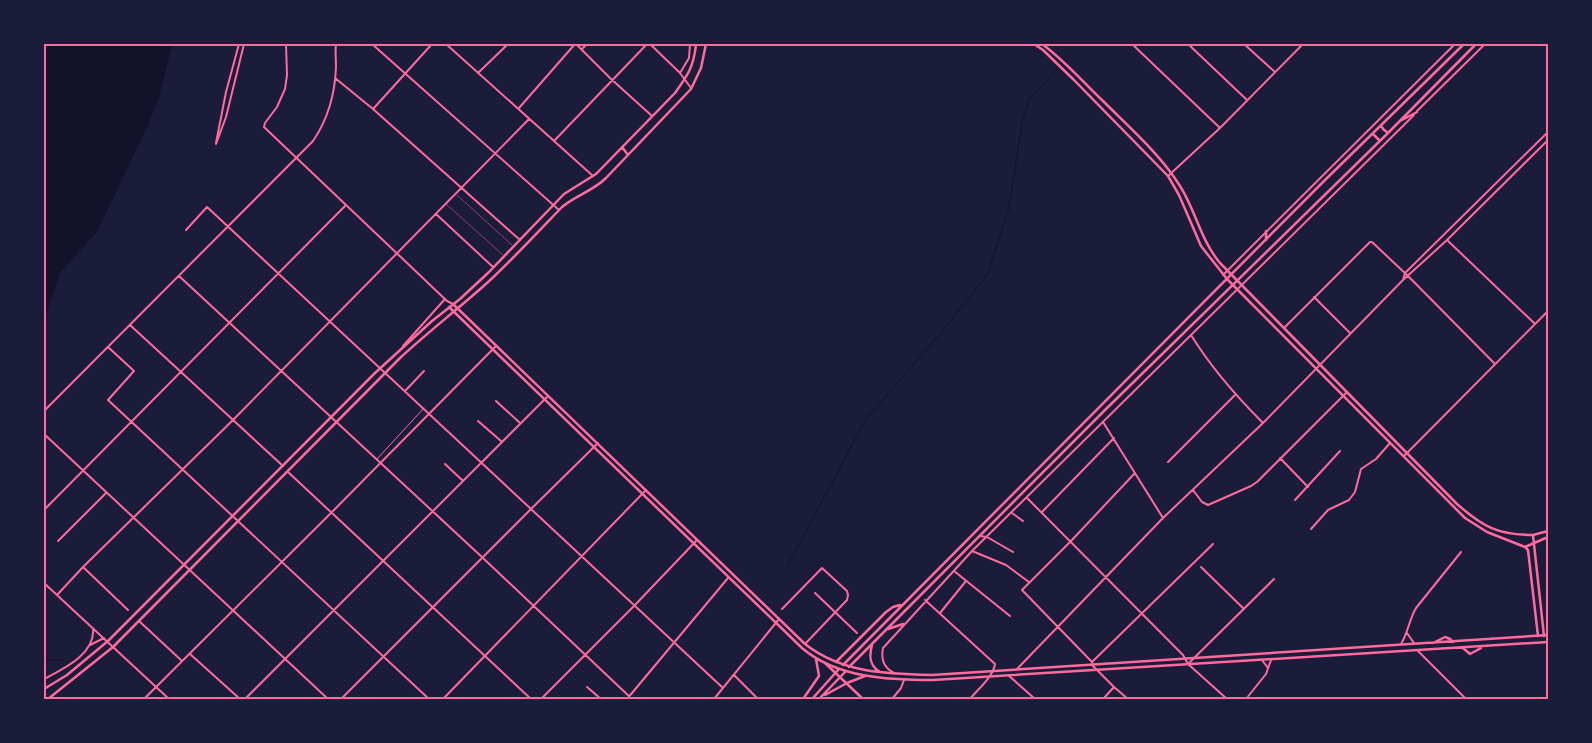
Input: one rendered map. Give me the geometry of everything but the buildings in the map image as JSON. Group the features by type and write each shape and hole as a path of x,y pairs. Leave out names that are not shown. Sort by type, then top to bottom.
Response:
{"main road":[{"path":"45,689 66,675 108,641 381,368 493,268 553,204 573,187 593,176 686,79 694,61 696,44"},
{"path":"48,699 113,647 430,330 454,312 498,273 559,210 573,198 600,184 691,88 701,68 706,44"},
{"path":"1034,44 1043,50 1168,176 1179,195 1201,246 1223,275 1454,507 1472,523 1486,532 1525,547 1530,554 1538,636"},
{"path":"1042,44 1134,132 1172,174 1186,196 1208,246 1227,271 1458,504 1474,518 1489,527 1513,535 1533,535 1548,531"},
{"path":"812,699 839,669 1091,414 1464,44"},
{"path":"820,698 1105,410 1380,141 1476,44"},
{"path":"1043,50 1046,47"},
{"path":"1397,124 1417,112"},
{"path":"1381,126 1388,132"},
{"path":"1373,134 1380,141"},
{"path":"622,147 628,155"},
{"path":"1266,231 1266,240"},
{"path":"452,304 805,644 814,652 849,667 881,673 932,675 1093,666 1401,644 1467,642 1548,635"},
{"path":"449,307 802,648 816,658 839,669 866,676 904,680 1548,642"},
{"path":"1352,404 1356,400"},
{"path":"1099,406 1101,410 1105,410"},
{"path":"1091,414 1095,421"},
{"path":"263,486 264,495"},
{"path":"254,495 255,504"},
{"path":"1454,507 1458,504"},
{"path":"1486,532 1489,527"},
{"path":"1533,535 1544,636"},
{"path":"1525,547 1548,537"},
{"path":"836,662 886,612 893,607 902,605"},
{"path":"887,629 903,624"},
{"path":"1433,644 1445,637 1453,642"},
{"path":"1451,649 1454,646 1453,642"},
{"path":"1463,648 1463,645 1467,642"},
{"path":"872,644 869,655 870,661 874,669 881,673"},
{"path":"1463,648 1470,654 1482,647"},
{"path":"803,699 819,676 819,666 816,658"},
{"path":"825,663 863,699"},
{"path":"820,698 847,683 866,676"}],"street":[{"path":"239,44 216,144 226,118 244,44"},
{"path":"286,44 287,75 285,89 264,127 452,304"},
{"path":"44,411 313,141 324,123 332,102 336,78 336,44"},
{"path":"372,44 559,210"},
{"path":"373,109 432,44"},
{"path":"446,44 593,176"},
{"path":"478,73 508,44"},
{"path":"519,109 575,44 652,116"},
{"path":"582,50 587,44"},
{"path":"554,141 649,44 680,72 691,88"},
{"path":"680,72 689,58 690,44"},
{"path":"1132,44 1220,128"},
{"path":"1188,44 1247,100"},
{"path":"1244,44 1275,72"},
{"path":"1168,176 1220,128 1302,44"},
{"path":"1223,275 1455,44"},
{"path":"896,674 886,668 882,656 883,648 925,600 972,551 1486,44"},
{"path":"336,78 520,240"},
{"path":"57,595 330,322 529,118"},
{"path":"1403,280 1405,273 1548,132"},
{"path":"1015,670 1163,518 1264,423 1403,280 1447,240 1548,140"},
{"path":"44,510 346,205"},
{"path":"186,230 208,207 723,688"},
{"path":"436,214 493,268"},
{"path":"1447,240 1534,324"},
{"path":"1284,328 1372,242 1495,364"},
{"path":"179,276 585,654 629,699 730,577"},
{"path":"1314,297 1351,333"},
{"path":"446,300 449,307"},
{"path":"399,351 446,300"},
{"path":"1404,456 1548,311"},
{"path":"130,325 283,466"},
{"path":"1191,335 1204,356 1235,395 1264,423"},
{"path":"144,699 283,562 496,346"},
{"path":"108,347 134,371 108,400 429,699"},
{"path":"405,391 424,371"},
{"path":"1193,490 1202,502 1208,505 1251,486 1348,392"},
{"path":"1168,462 1235,395"},
{"path":"245,699 548,396"},
{"path":"496,401 520,423"},
{"path":"376,459 424,408"},
{"path":"478,421 501,442"},
{"path":"1103,422 1163,518"},
{"path":"44,434 328,699"},
{"path":"1042,513 1114,438"},
{"path":"1311,529 1328,510 1349,500 1356,492 1362,469 1376,459 1390,442"},
{"path":"342,699 531,508 598,444"},
{"path":"1295,500 1340,451"},
{"path":"1280,458 1308,487"},
{"path":"445,464 462,480"},
{"path":"288,472 532,699"},
{"path":"1128,699 1093,666 1092,662 1022,592 1022,589 1071,541 1135,473"},
{"path":"443,699 646,490"},
{"path":"58,541 106,493"},
{"path":"1027,498 1185,658 1188,664 1227,699"},
{"path":"1012,513 1023,521"},
{"path":"980,536 987,537 1012,552"},
{"path":"540,699 634,606 697,540"},
{"path":"1092,662 1213,544"},
{"path":"972,551 1006,565 1029,582"},
{"path":"1401,644 1407,633 1410,618 1416,608 1461,552"},
{"path":"83,567 128,610"},
{"path":"1201,567 1244,609"},
{"path":"782,609 822,568 847,591 847,600 805,644"},
{"path":"954,571 1010,616"},
{"path":"1188,664 1274,579"},
{"path":"940,614 966,581"},
{"path":"44,583 169,699"},
{"path":"815,593 857,633"},
{"path":"925,600 994,662 995,666 989,676 970,699"},
{"path":"714,699 780,619"},
{"path":"139,621 182,661"},
{"path":"90,645 94,635 93,628"},
{"path":"1407,633 1414,644"},
{"path":"44,679 73,661 90,645 104,638"},
{"path":"1418,651 1466,699"},
{"path":"190,654 240,699"},
{"path":"1246,699 1266,674 1272,659"},
{"path":"1262,660 1268,668"},
{"path":"734,675 758,699"},
{"path":"1008,675 1035,699"},
{"path":"892,699 904,680"},
{"path":"587,687 601,699"},
{"path":"1103,699 1114,687"}],"lane":[{"path":"456,194 519,251"},
{"path":"446,204 504,256"}],"shaded area":[{"path":"44,44 172,44 159,98 148,125 97,232 60,273 44,320"}],"waterway":[{"path":"788,565 866,419 941,333 988,273 1009,207 1022,124 1029,99 1062,64"},
{"path":"44,660 62,660"}]}
